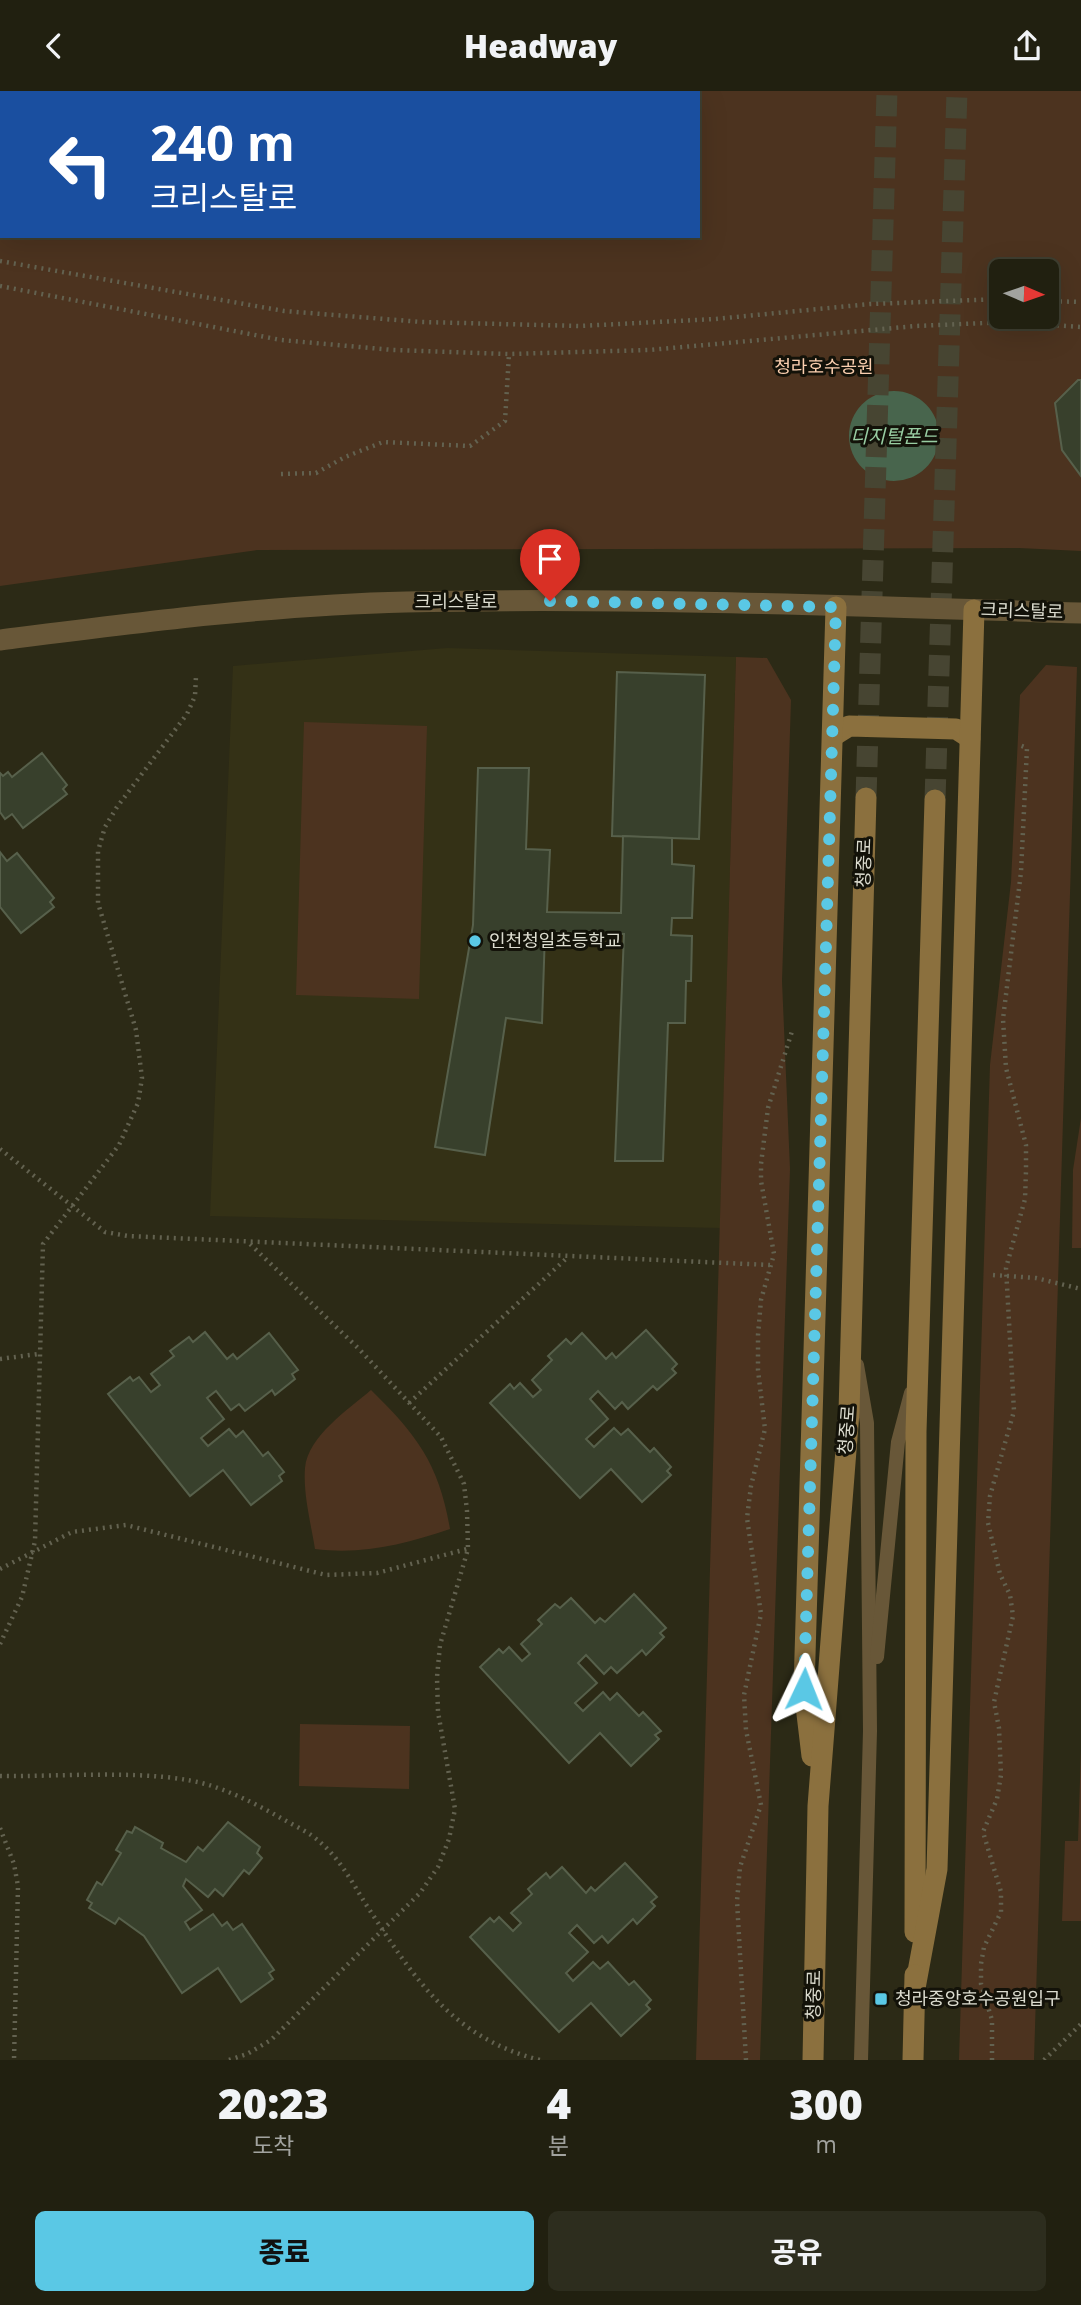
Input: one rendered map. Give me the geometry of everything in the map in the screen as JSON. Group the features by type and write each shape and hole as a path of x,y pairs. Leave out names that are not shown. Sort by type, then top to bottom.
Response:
{"street":[{"name":"크리스탈로","path":"0,640 293,608 374,603 667,602 1081,613"},
{"path":"818,1806 804,1689 836,607"},
{"path":"915,1987 937,1869 974,610"},
{"path":"833,736 849,726 956,729 970,738"},
{"name":"청중로","path":"813,2060 818,1806 849,1412 866,798"},
{"path":"913,2060 918,1364 935,800"}],"lane":[{"path":"851,1329 867,1423 870,1731 862,2060"},
{"path":"870,1731 898,1442 918,1364"}],"path":[{"path":"0,261 284,311 422,322 580,326 715,319 870,304 989,299"},
{"path":"0,286 281,340 393,350 509,354 649,350 929,326 1008,322 1081,327"},
{"path":"1059,301 1081,302"},
{"path":"281,474 316,473 345,457 383,442 470,446 505,421 509,354"},
{"path":"0,1644 22,1597 34,1551 43,1244 124,1135 138,1103 142,1078 136,1030 98,903 98,851 105,827 117,807 187,714 195,696 196,675"},
{"path":"992,2060 992,2020 981,1984 981,1964 984,1947 1002,1912 1001,1892 984,1832 997,1799 1001,1775 999,1728 993,1702 1013,1616 1010,1595 996,1561 988,1523 990,1496 1014,1411 1005,1277 1010,1246 1025,1199 1026,1171 1026,1145 1006,1068 1003,1043 1003,1019 1020,872 1027,748 1017,744"},
{"path":"746,2060 737,1901 740,1867 761,1805 746,1730 744,1695 761,1614 747,1518 751,1486 765,1429 758,1354 761,1300 773,1241 761,1181 763,1134 772,1093 793,1028"},
{"path":"0,1149 105,1232 128,1236 770,1265"},
{"path":"229,2060 247,2054 271,2040 420,1893 439,1867 449,1839 455,1809 438,1712 440,1645 468,1549 464,1484 441,1437 359,1349 248,1242"},
{"path":"409,1403 569,1256"},
{"path":"993,1275 1036,1278 1081,1289"},
{"path":"0,1359 38,1354"},
{"path":"0,1569 72,1532 126,1525 327,1575 377,1573 468,1549"},
{"path":"0,1776 155,1777 211,1785 254,1803 318,1840 338,1860 425,1990 450,2015 476,2035 540,2060"},
{"path":"0,1828 15,1864 18,1886 14,2060"},
{"path":"1044,2060 1081,2024"}],"shaded area":[{"name":"인천청일초등학교","path":"447,648 736,657 720,1228 210,1216 233,666"}],"green space":[{"name":"청라호수공원","path":"700,91 1081,91 1081,551 1019,548 257,550 0,586 0,238 700,238"},
{"path":"736,657 767,658 791,700 782,981 790,1169 760,2060 696,2060"},
{"path":"1046,665 1077,667 1034,2060 959,2060 990,1065 1011,882 1020,695"},
{"path":"304,722 427,726 419,999 296,995"},
{"path":"1081,1118 1081,1248 1072,1248 1073,1170"},
{"path":"371,1390 424,1452 439,1486 450,1529 384,1547 350,1551 315,1549 305,1488 308,1456 321,1434"},
{"path":"300,1724 410,1726 409,1789 299,1786"},
{"path":"1081,1750 1081,1921 1062,1921 1065,1841 1078,1841"}],"water":[{"name":"디지털폰드","path":"894,391 911,395 926,404 935,419 939,436 935,453 926,468 911,477 894,481 877,477 862,468 853,453 849,436 853,419 862,404 877,395"}],"building":[{"path":"1081,380 1081,476 1062,450 1055,403"},
{"path":"617,672 705,675 699,839 612,836"},
{"path":"42,753 67,785 63,789 67,794 23,828 12,814 5,819 0,812 0,773 3,776 8,772 12,777"},
{"path":"478,768 529,768 526,849 550,850 547,912 621,913 623,836 672,838 672,864 694,866 692,918 672,918 671,935 692,936 691,981 686,981 685,1023 668,1023 663,1161 615,1161 624,934 545,932 542,1023 506,1018 485,1155 435,1147 473,925"},
{"path":"0,852 7,861 17,853 54,898 50,902 54,907 21,933 0,907"},
{"path":"646,1330 677,1364 672,1369 676,1373 657,1390 653,1386 628,1409 622,1402 615,1409 598,1391 590,1399 608,1419 586,1439 594,1447 614,1428 621,1435 628,1429 650,1452 654,1448 671,1467 667,1471 671,1475 642,1502 611,1469 580,1498 490,1403 510,1384 514,1389 520,1383 533,1397 541,1390 532,1380 552,1360 548,1356 566,1339 571,1344 582,1333 606,1359 612,1353 616,1358"},
{"path":"205,1332 227,1359 233,1354 237,1359 269,1333 298,1370 292,1374 295,1379 275,1395 272,1390 245,1411 239,1404 231,1410 216,1391 207,1398 224,1419 201,1438 208,1446 229,1429 236,1437 243,1431 263,1456 268,1452 284,1472 279,1476 282,1481 251,1505 223,1470 190,1496 108,1394 130,1377 133,1381 139,1377 151,1392 160,1385 151,1374 174,1356 170,1351 189,1337 193,1342"},
{"path":"634,1594 666,1628 660,1633 664,1637 646,1655 642,1650 617,1673 611,1667 604,1674 586,1655 578,1663 597,1683 575,1703 583,1711 603,1692 610,1700 617,1693 639,1716 643,1712 661,1731 655,1735 659,1739 631,1766 600,1733 569,1763 480,1667 499,1649 503,1653 509,1647 522,1661 530,1654 521,1644 542,1624 538,1620 555,1604 560,1608 571,1598 595,1623 600,1618 605,1622"},
{"path":"228,1822 260,1847 257,1853 262,1858 249,1874 244,1870 223,1896 215,1889 208,1897 186,1879 183,1886 202,1910 185,1922 190,1930 213,1914 222,1926 227,1922 233,1930 242,1924 274,1970 269,1973 273,1979 241,2002 218,1968 182,1993 144,1936 119,1918 115,1924 89,1908 92,1903 87,1900 97,1882 102,1885 121,1853 116,1850 127,1831 132,1833 135,1827 163,1843 161,1848 186,1862 198,1847 203,1851"},
{"path":"625,1863 657,1897 651,1902 655,1906 637,1924 633,1919 608,1943 602,1936 594,1943 577,1925 569,1933 588,1952 566,1973 573,1981 593,1962 600,1969 608,1962 629,1985 634,1981 651,2000 646,2005 650,2009 621,2036 591,2003 559,2032 470,1937 490,1918 494,1922 499,1917 513,1931 521,1923 511,1913 532,1894 528,1889 546,1873 550,1878 562,1867 586,1893 591,1887 595,1891"}],"tunnel":[{"path":"866,798 887,91"},
{"path":"935,800 957,91"}],"place":[{"name":"인천청일초등학교","path":"475,941"},
{"name":"청라중앙호수공원입구","path":"881,1999"}],"route":[{"path":"550,601 836,607 804,1689"}]}
